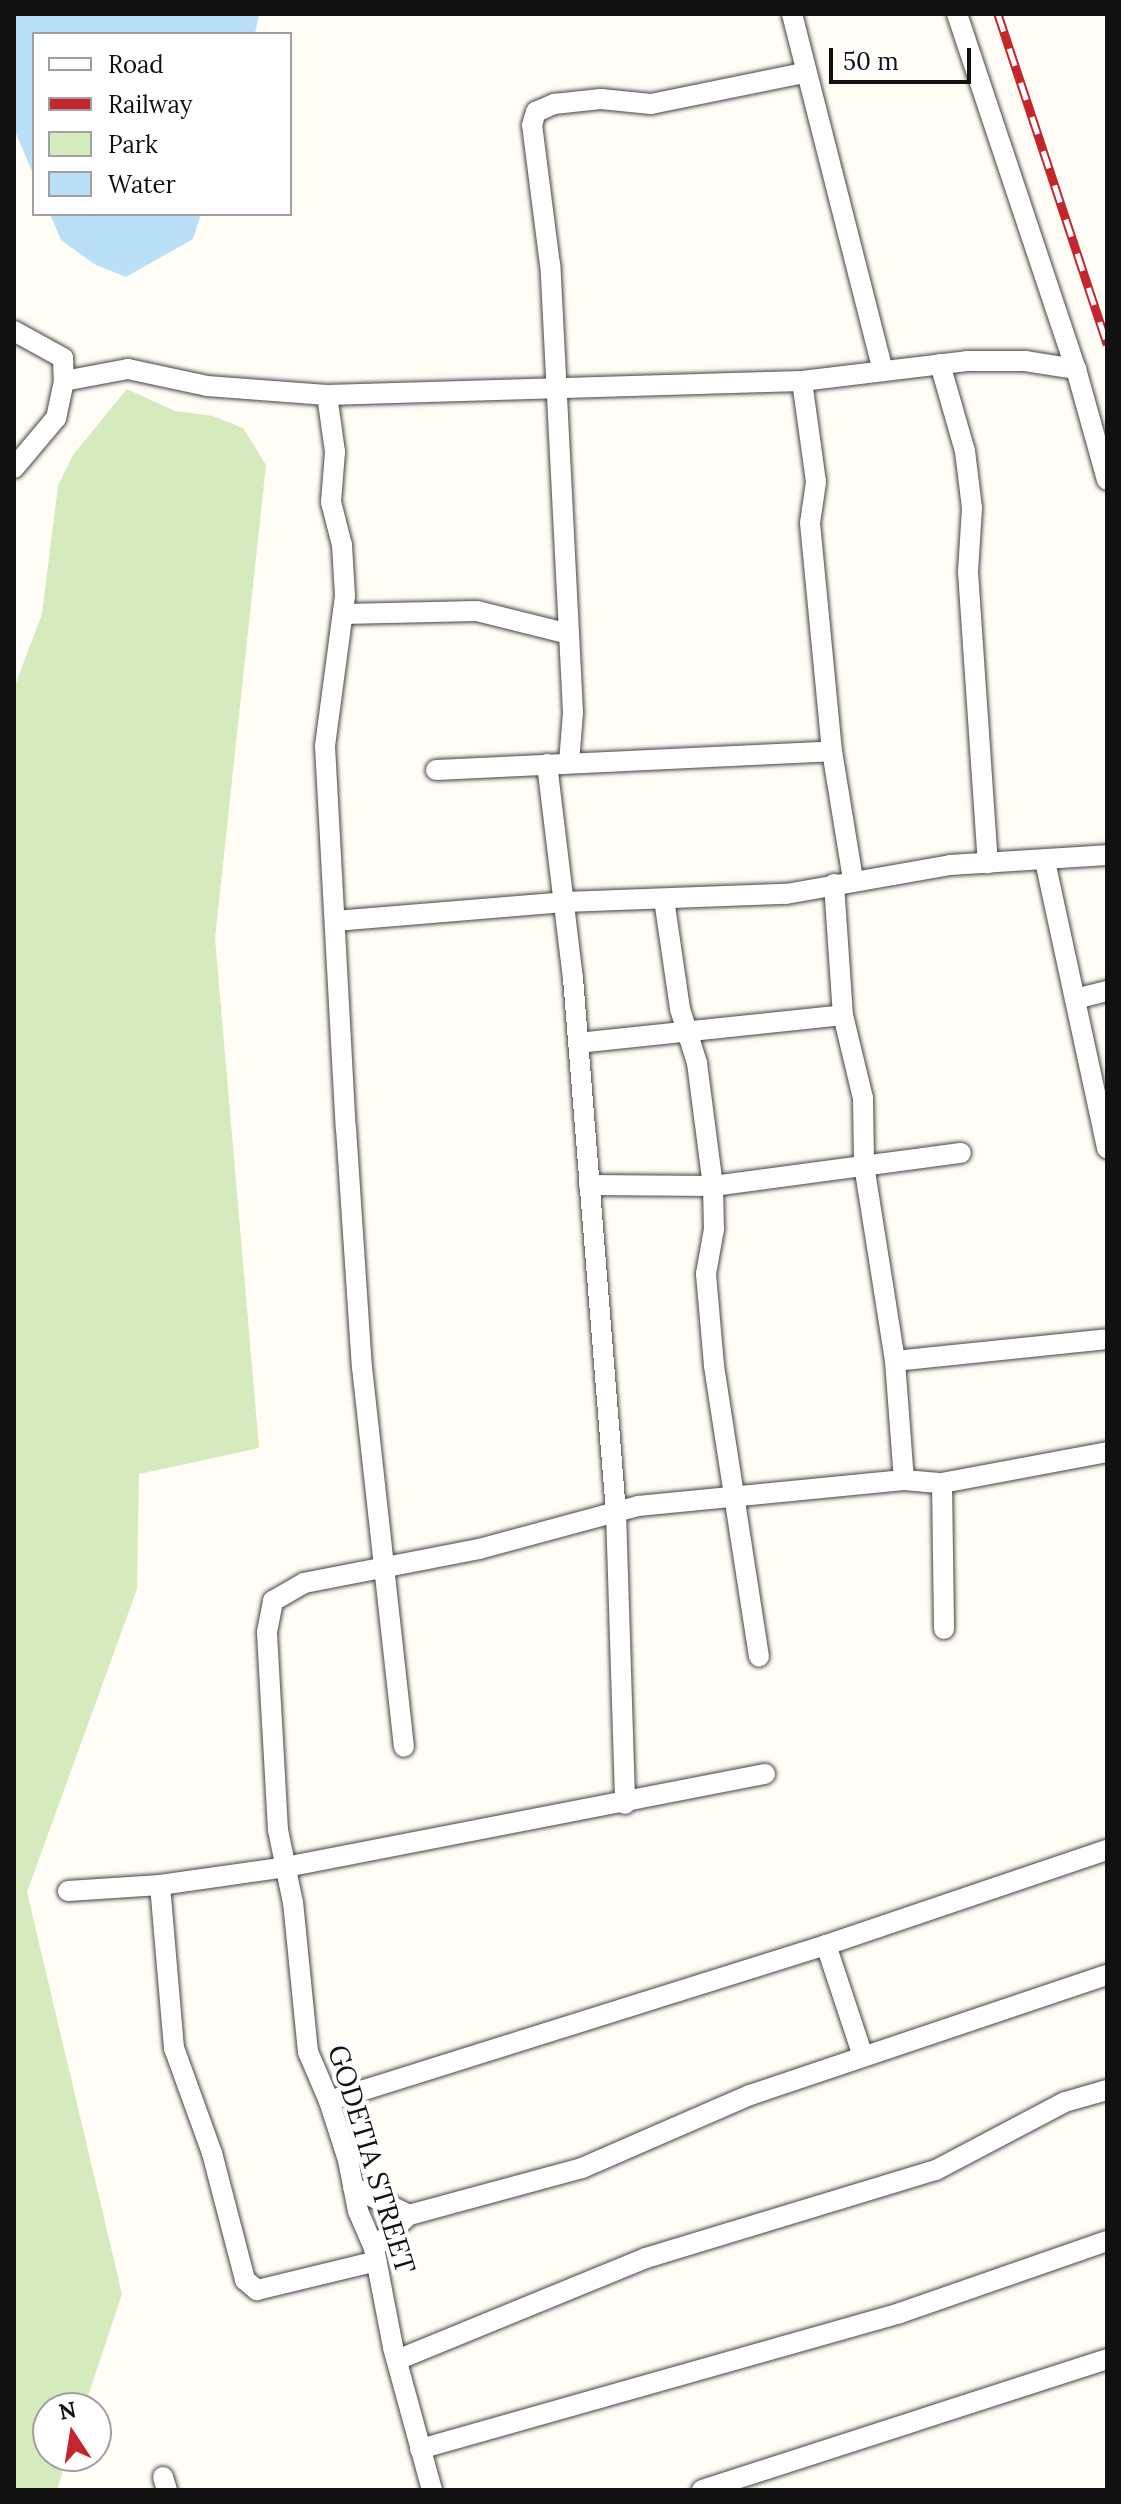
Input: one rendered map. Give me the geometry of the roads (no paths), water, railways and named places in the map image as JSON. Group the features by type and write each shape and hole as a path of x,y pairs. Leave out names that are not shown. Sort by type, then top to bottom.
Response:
{"street":[{"path":"792,14 803,73 883,371"},
{"path":"957,14 1076,369 1107,480"},
{"path":"569,763 569,634 550,265 532,125 536,112 554,104 601,99 651,104 803,73"},
{"path":"14,331 63,358 64,381 56,418 14,468"},
{"path":"64,381 128,369 207,386 327,395 802,381 940,364 1025,361 1076,369"},
{"path":"940,364 965,451 972,508 968,572 988,863"},
{"path":"802,381 816,482 810,523 843,881 843,1015 863,1098 864,1165 895,1361 904,1480"},
{"path":"327,395 335,452 331,502 342,545 343,614 325,746 362,1367 388,1567 404,1747"},
{"path":"343,614 477,611 569,634"},
{"path":"436,770 832,751"},
{"path":"547,764 578,1043 616,1512 625,1804"},
{"path":"335,921 564,902 786,894 843,881 988,863 1107,855"},
{"path":"1045,861 1107,1148"},
{"path":"664,899 688,1033 697,1063 713,1186 714,1229 706,1274 714,1366 759,1657"},
{"path":"1075,999 1107,991"},
{"path":"578,1043 843,1015"},
{"path":"589,1185 713,1186 961,1153"},
{"path":"895,1361 1107,1339"},
{"path":"388,1567 616,1512 735,1494 904,1480 942,1483 1107,1452"},
{"path":"942,1483 944,1629"},
{"name":"GODETIA STREET","path":"388,1567 304,1583 273,1601 267,1632 278,1830 286,1867 308,2052 329,2101 376,2254 397,2360 432,2490"},
{"path":"68,1891 160,1885 286,1867 625,1804 765,1774"},
{"path":"329,2101 826,1945 1107,1850"},
{"path":"160,1885 174,2048 212,2153 245,2280 257,2290 376,2254 409,2215 582,2168 750,2095 1107,1975"},
{"path":"826,1945 863,2056"},
{"path":"397,2360 646,2258 936,2170 1065,2102 1107,2090"},
{"path":"353,2187 409,2215"},
{"path":"420,2449 824,2336 1107,2241"},
{"path":"702,2490 1107,2359"}],"water":[{"path":"14,14 259,14 255,32 32,32 32,171 14,129"},
{"path":"51,216 200,216 193,239 126,277 94,264 61,240"}],"railway":[{"path":"998,14 1107,344"}]}
